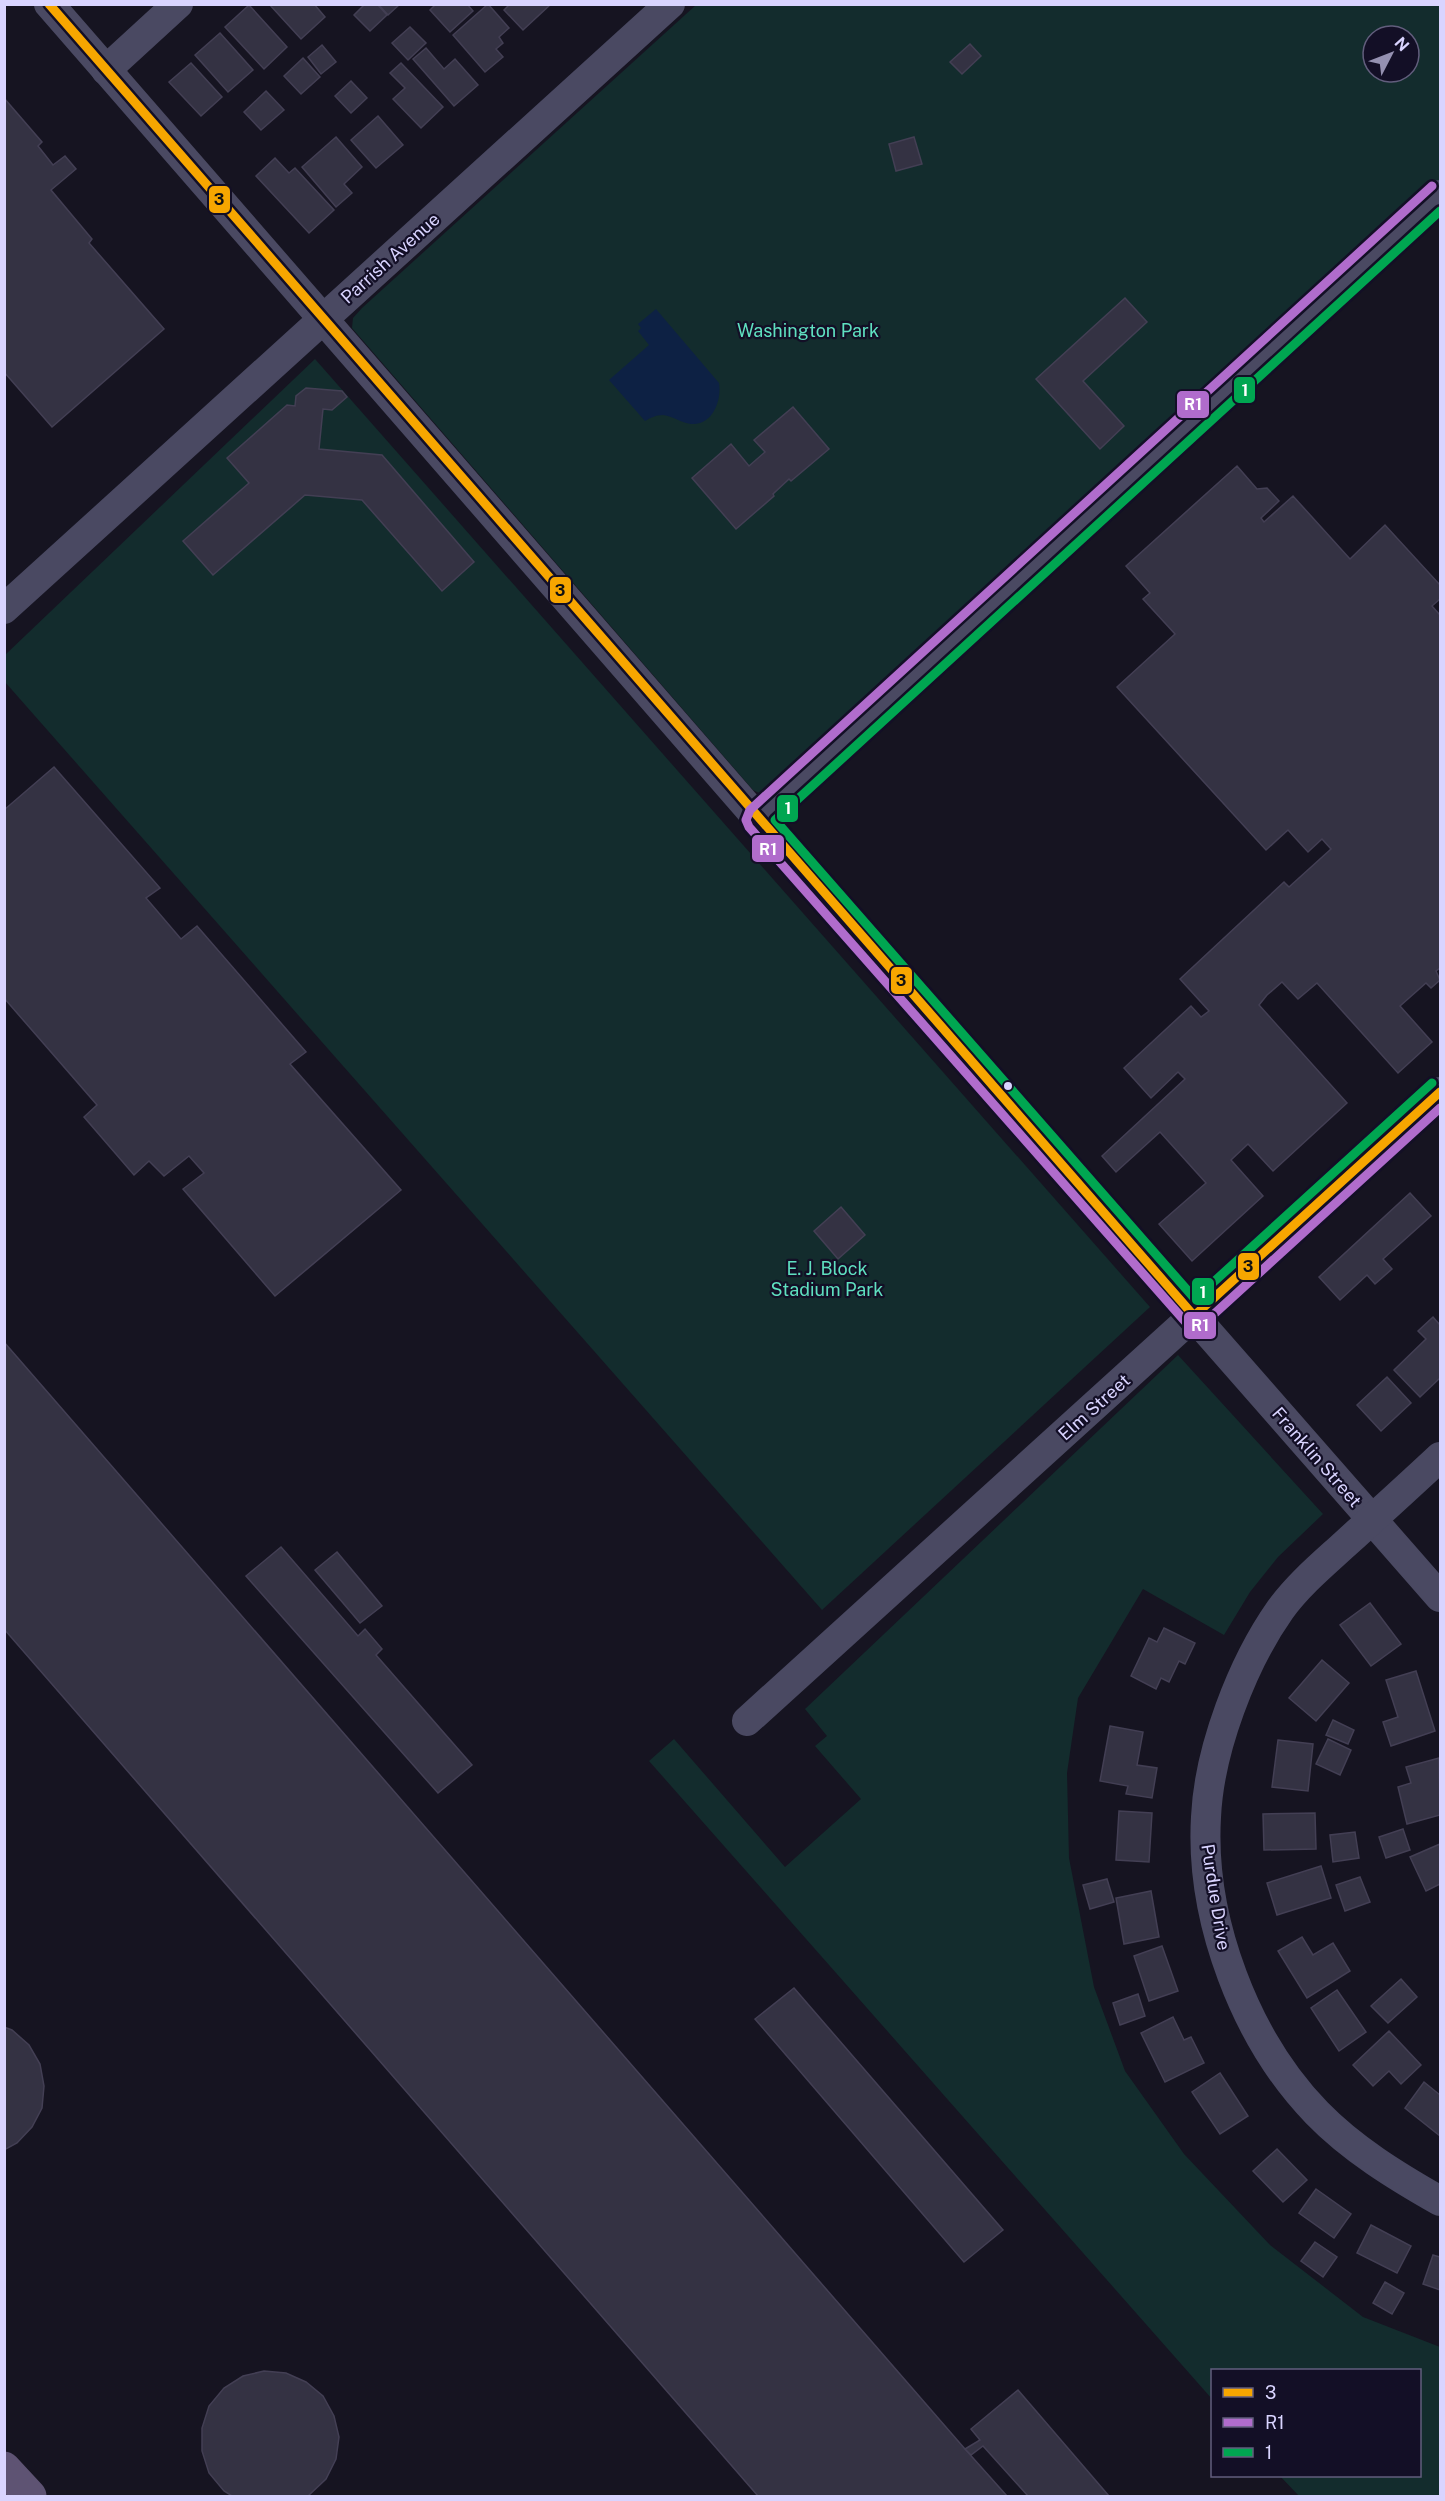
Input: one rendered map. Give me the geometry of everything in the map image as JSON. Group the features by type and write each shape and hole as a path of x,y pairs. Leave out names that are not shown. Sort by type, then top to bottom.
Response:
{"main road":[{"path":"4,2468 30,2496"}],"street":[{"name":"Franklin Street","path":"48,4 1440,1597"},
{"path":"106,70 178,4"},
{"name":"Parrish Avenue","path":"4,609 670,4"},
{"path":"758,819 1440,195"},
{"name":"Elm Street","path":"747,1721 1440,1092"},
{"name":"Purdue Drive","path":"1440,1457 1304,1582 1281,1609 1253,1655 1238,1687 1212,1776 1206,1817 1207,1864 1224,1953 1258,2036 1286,2076 1316,2112 1356,2148 1440,2201"}],"green space":[{"name":"Washington Park","path":"696,5 1440,5 1440,179 1107,485 763,795 753,790 352,328 353,318"},
{"name":"E. J. Block Stadium Park","path":"315,359 1150,1307 822,1610 5,682 4,656"},
{"path":"1178,1355 1323,1514 1278,1557 1250,1592 1224,1635 1143,1589 1078,1698 1067,1773 1069,1858 1094,1987 1125,2071 1184,2154 1270,2245 1363,2317 1440,2347 1440,2496 1299,2496 1281,2477 1421,2477 1421,2369 1211,2369 1211,2398 649,1761 674,1739 785,1867 861,1799 815,1746 827,1736 805,1709"}],"water":[{"path":"656,309 719,383 719,397 714,411 710,417 698,424 663,415 645,421 609,380 649,345 638,331 641,328 638,324"}],"building":[{"path":"269,4 314,4 325,17 301,39"},
{"path":"365,4 377,4 387,15 370,31 354,15"},
{"path":"378,4 400,4 388,15"},
{"path":"436,4 467,4 473,11 450,32 430,10"},
{"path":"488,4 509,28 499,37 503,43 496,49 503,57 485,72 453,35"},
{"path":"510,4 551,4 523,30 504,10"},
{"path":"249,5 287,47 264,69 225,27"},
{"path":"410,27 426,43 408,60 392,43"},
{"path":"220,33 253,70 228,92 195,55"},
{"path":"970,44 981,56 962,74 950,62"},
{"path":"322,45 336,62 321,74 308,57"},
{"path":"426,48 444,69 455,59 478,85 454,106 413,59"},
{"path":"303,58 320,77 301,94 284,76"},
{"path":"191,63 222,97 201,116 169,82"},
{"path":"401,63 443,107 421,128 393,99 405,88 390,73"},
{"path":"351,81 367,98 351,113 335,96"},
{"path":"266,91 284,110 261,130 244,112"},
{"path":"4,98 42,142 38,146 53,165 65,156 76,169 51,190 92,239 89,243 164,329 52,427 4,372"},
{"path":"378,116 403,145 376,168 351,140"},
{"path":"336,137 362,167 344,184 352,193 336,207 302,167"},
{"path":"914,137 922,164 896,171 889,144"},
{"path":"275,158 289,173 295,168 334,210 309,233 256,176"},
{"path":"1125,298 1147,322 1083,381 1124,426 1100,449 1036,379"},
{"path":"306,388 342,391 347,397 332,410 323,409 319,449 382,455 474,562 442,591 362,500 305,495 213,575 183,541 249,483 227,458 287,405 295,406 296,396"},
{"path":"793,407 829,449 791,481 789,479 773,494 774,496 736,529 692,478 731,444 749,466 765,452 754,440"},
{"path":"1237,466 1257,489 1267,488 1279,501 1261,518 1264,522 1293,496 1350,559 1385,525 1440,585 1440,599 1432,606 1440,615 1440,968 1436,971 1440,980 1431,988 1426,983 1400,1006 1432,1042 1398,1073 1317,983 1298,999 1282,982 1267,995 1259,1005 1347,1103 1273,1171 1248,1144 1231,1160 1263,1196 1192,1261 1159,1224 1206,1183 1160,1132 1116,1172 1102,1156 1185,1079 1178,1072 1151,1098 1124,1068 1191,1006 1201,1017 1209,1011 1180,979 1284,882 1289,887 1331,849 1322,839 1308,852 1288,830 1266,850 1117,687 1175,634 1143,599 1150,593 1126,566"},
{"path":"54,767 160,888 146,898 181,939 197,926 306,1052 290,1064 401,1190 275,1296 183,1189 204,1173 189,1156 164,1176 149,1161 134,1175 84,1117 97,1105 4,998 4,810"},
{"path":"1410,1193 1431,1216 1383,1259 1392,1269 1375,1284 1367,1275 1340,1300 1319,1277"},
{"path":"841,1207 865,1235 838,1259 814,1231"},
{"path":"1433,1317 1440,1325 1440,1378 1420,1397 1394,1370 1426,1339 1418,1331"},
{"path":"4,1342 1007,2496 758,2496 4,1629"},
{"path":"1387,1377 1411,1403 1381,1431 1357,1405"},
{"path":"281,1547 358,1636 365,1629 382,1649 376,1655 472,1765 438,1793 246,1576"},
{"path":"337,1552 382,1606 360,1623 315,1570"},
{"path":"1370,1603 1401,1644 1371,1666 1340,1625"},
{"path":"1164,1628 1195,1643 1185,1664 1179,1661 1169,1682 1161,1678 1156,1689 1131,1676 1149,1638 1157,1642"},
{"path":"1322,1660 1349,1683 1316,1721 1289,1698"},
{"path":"1416,1671 1435,1731 1391,1746 1383,1722 1398,1717 1386,1680"},
{"path":"1333,1720 1354,1730 1348,1744 1326,1735"},
{"path":"1110,1726 1143,1732 1137,1765 1157,1768 1152,1798 1126,1794 1128,1786 1100,1781"},
{"path":"1328,1739 1351,1750 1340,1775 1316,1764"},
{"path":"1278,1740 1313,1744 1308,1791 1272,1787"},
{"path":"1439,1758 1440,1815 1407,1824 1398,1787 1411,1783 1406,1767"},
{"path":"1119,1811 1152,1813 1149,1862 1116,1860"},
{"path":"1315,1813 1316,1849 1264,1850 1263,1814"},
{"path":"1403,1829 1410,1850 1386,1858 1379,1837"},
{"path":"1355,1832 1359,1858 1333,1862 1330,1835"},
{"path":"1440,1844 1440,1884 1426,1891 1410,1857"},
{"path":"1321,1866 1331,1898 1277,1915 1267,1883"},
{"path":"1360,1877 1370,1902 1345,1911 1336,1885"},
{"path":"1107,1879 1114,1902 1090,1909 1083,1885"},
{"path":"1151,1891 1159,1937 1124,1944 1116,1898"},
{"path":"1302,1937 1313,1955 1333,1943 1350,1971 1307,1998 1278,1951"},
{"path":"1162,1946 1178,1991 1149,2001 1134,1956"},
{"path":"1401,1979 1417,1997 1388,2023 1371,2006"},
{"path":"794,1988 1003,2230 964,2262 755,2019"},
{"path":"1337,1990 1366,2032 1339,2051 1311,2008"},
{"path":"1138,1994 1145,2016 1120,2025 1113,2003"},
{"path":"1173,2017 1184,2040 1191,2037 1204,2063 1165,2082 1141,2033"},
{"path":"4,2027 12,2030 29,2045 40,2064 44,2086 42,2108 32,2127 17,2143 4,2150"},
{"path":"1389,2031 1421,2065 1401,2084 1389,2071 1373,2086 1353,2065"},
{"path":"1220,2073 1248,2116 1220,2134 1192,2092"},
{"path":"1424,2082 1440,2095 1440,2136 1405,2108"},
{"path":"1277,2149 1307,2180 1283,2202 1253,2171"},
{"path":"1316,2189 1351,2214 1334,2238 1299,2213"},
{"path":"1371,2225 1411,2246 1397,2273 1357,2253"},
{"path":"1315,2242 1337,2257 1323,2277 1301,2261"},
{"path":"1433,2255 1440,2257 1440,2290 1423,2284"},
{"path":"1385,2282 1404,2293 1392,2314 1373,2303"},
{"path":"264,2371 286,2373 306,2382 323,2396 334,2416 339,2437 336,2459 326,2479 308,2496 232,2496 224,2491 209,2473 202,2451 202,2428 209,2406 224,2388 243,2376"},
{"path":"1018,2390 1109,2496 1028,2496 983,2446 971,2455 965,2449 980,2440 971,2429"}],"transit line":[{"name":"3","path":"49,4 1194,1316 1440,1092"},
{"name":"R1","path":"1432,186 750,810 746,820 749,827 1190,1327 1202,1325 1440,1108"},
{"name":"1","path":"1432,1083 1195,1299 775,820 1440,211"}]}
